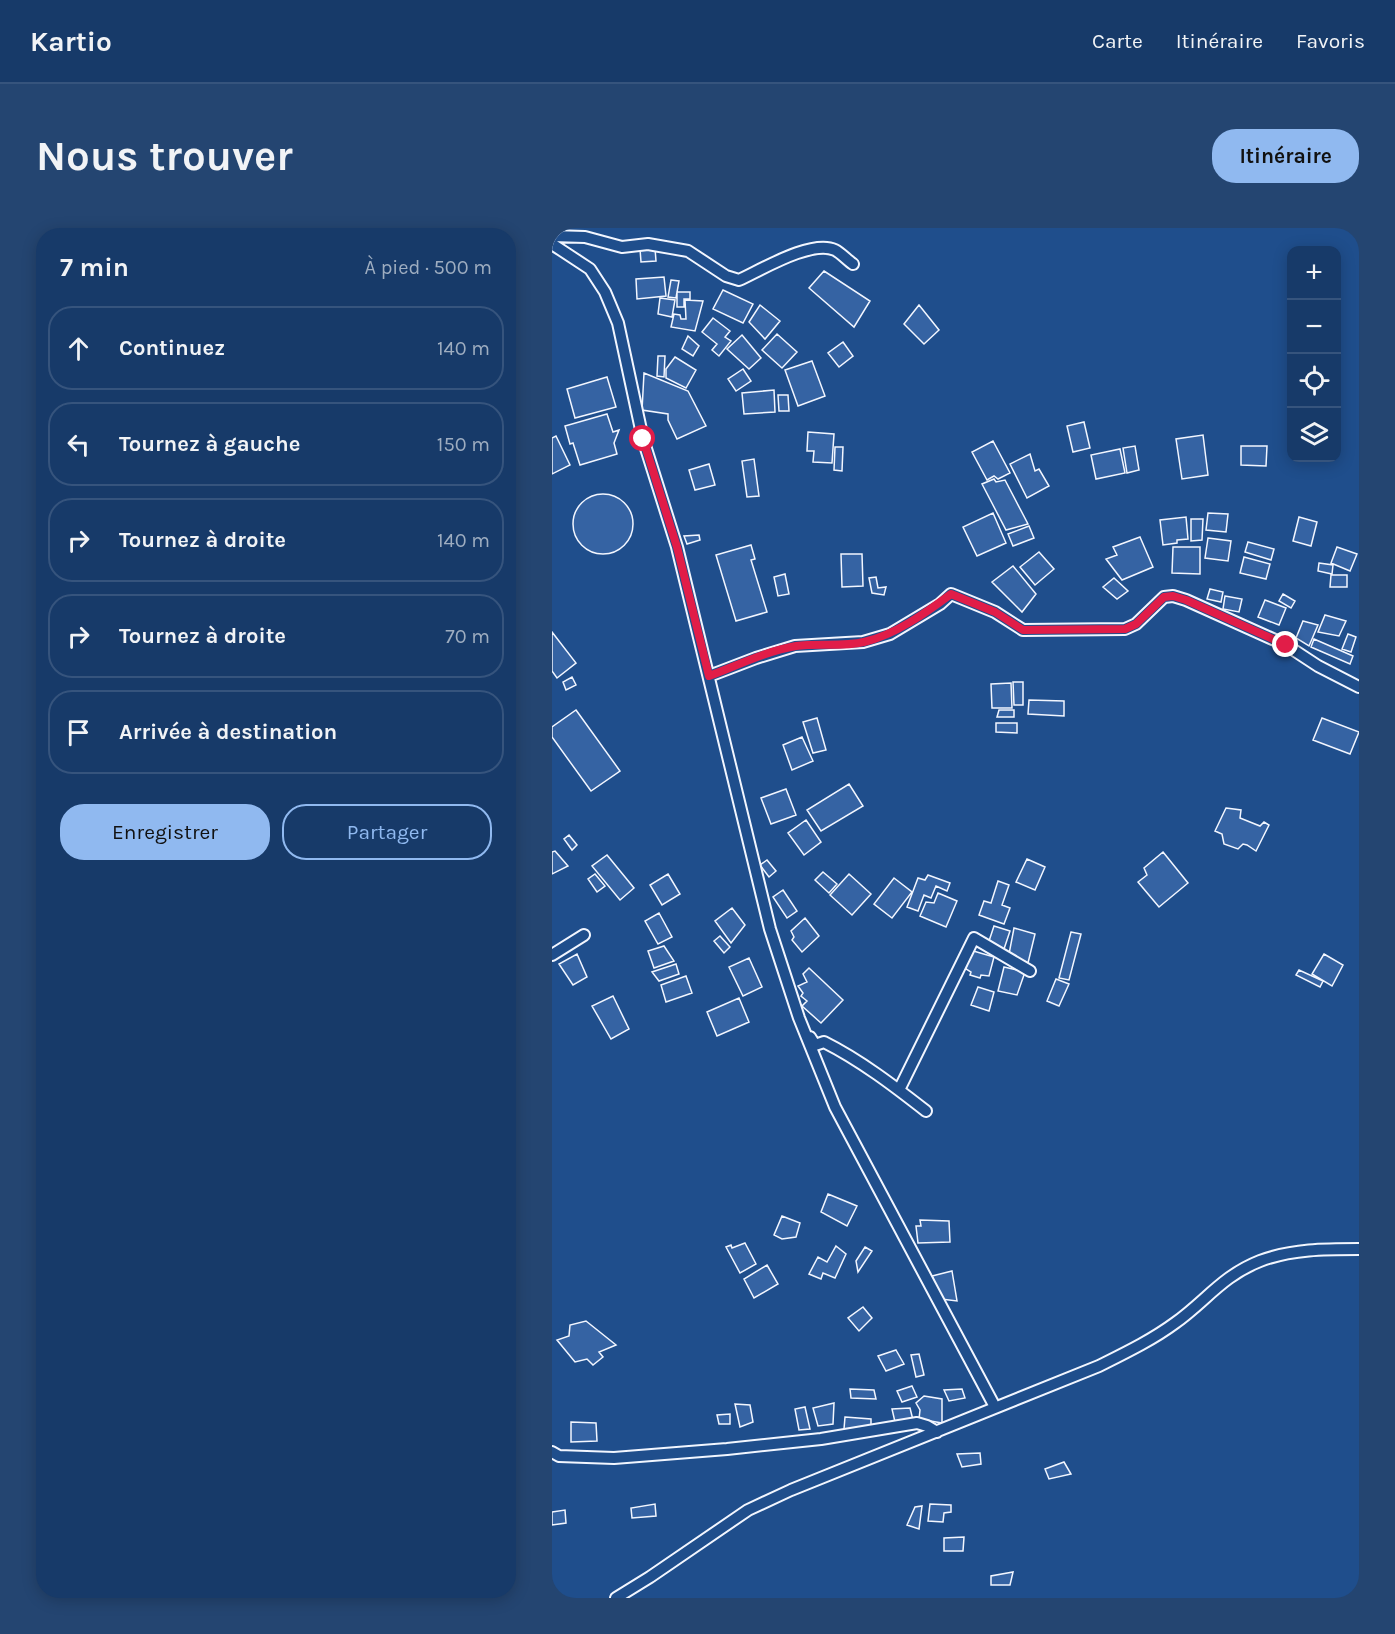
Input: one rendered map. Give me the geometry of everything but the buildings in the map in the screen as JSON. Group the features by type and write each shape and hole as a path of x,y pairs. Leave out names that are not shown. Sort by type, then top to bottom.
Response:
{"street":[{"path":"552,236 585,237 622,247 648,244 688,252 726,276 739,280 813,248 824,247 836,250 853,264"},
{"path":"552,244 590,269 605,292 618,323 643,439 677,547 770,928 799,1018 834,1107 995,1407"},
{"path":"709,676 795,646 863,642 890,634 940,604 951,594 995,612 1023,630 1125,629 1136,624 1164,597 1173,596 1286,645 1318,666 1359,687"},
{"path":"552,955 584,935"},
{"path":"898,1090 974,938 1030,971"},
{"path":"799,1018 815,1045 824,1042 841,1051 926,1111"},
{"path":"616,1598 748,1510 791,1490 1099,1365 1137,1347 1176,1323 1227,1277 1260,1261 1311,1249 1359,1249"},
{"path":"552,1452 559,1456 614,1458 821,1439 917,1423 937,1432"}],"route":[{"path":"643,439 677,547 709,676 795,646 863,642 890,634 940,604 951,594 981,605 1023,630 1125,629 1136,624 1164,597 1173,596 1286,645"}]}
